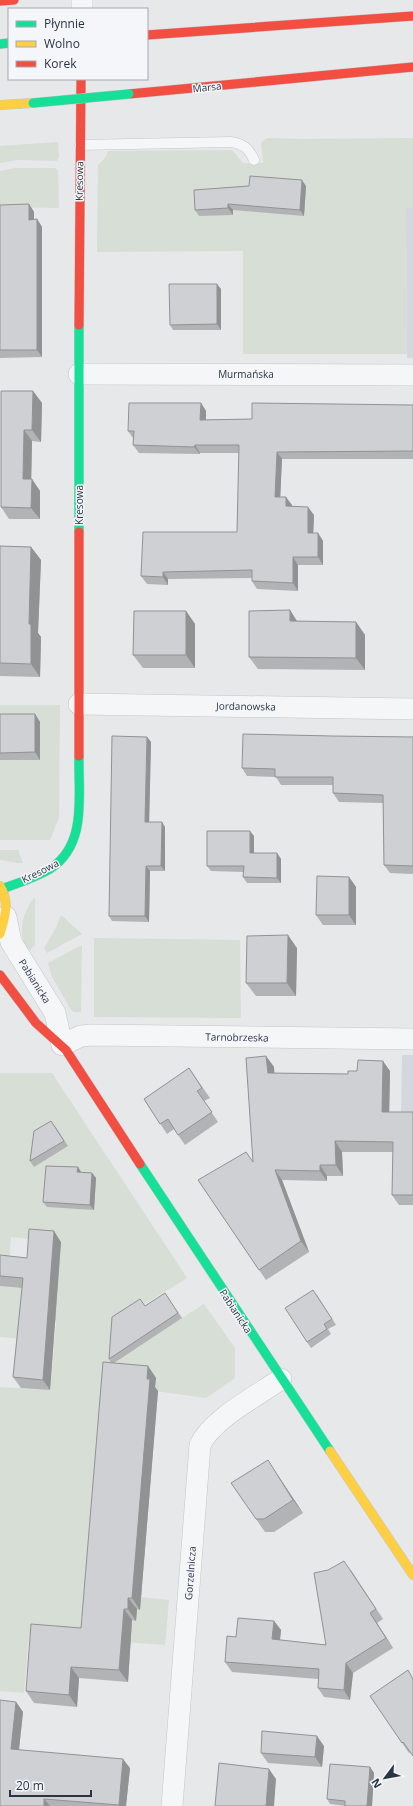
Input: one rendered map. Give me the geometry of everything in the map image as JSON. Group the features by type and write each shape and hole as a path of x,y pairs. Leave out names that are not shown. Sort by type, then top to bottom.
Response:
{"street":[{"path":"0,1 14,0"},
{"path":"148,34 413,16"},
{"name":"Marsa","path":"0,105 413,67"},
{"name":"Kresowa","path":"1,888 38,875 58,864 64,859 75,841 78,828 81,80"},
{"name":"Murmańska","path":"79,374 413,374"},
{"name":"Jordanowska","path":"79,704 413,709"},
{"path":"1,888 6,903 3,926"},
{"name":"Pabianicka","path":"3,926 11,942 55,1013 62,1045"},
{"name":"Pabianicka","path":"0,975 36,1023 62,1045 281,1379 413,1575"},
{"name":"Tarnobrzeska","path":"62,1045 82,1036 91,1035 413,1038"},
{"name":"Gorzelnicza","path":"172,1806 200,1445 203,1438 214,1425 281,1379"}],"lane":[{"path":"80,145 240,143 246,147 254,160"}],"shaded area":[{"path":"268,138 413,138 413,208 406,208 407,354 243,354 243,251 97,252 98,165 106,157 108,151 232,150 243,163 263,163 261,142"},
{"path":"58,142 59,157 57,161 17,160 0,163 0,146"},
{"path":"14,168 55,168 58,170 59,208 0,207 0,171"},
{"path":"406,208 413,208 413,358 407,358"},
{"path":"0,705 60,705 59,818 50,840 0,840"},
{"path":"0,850 18,850 23,863 0,860"},
{"path":"35,897 35,945 27,953 22,938 22,924 30,903"},
{"path":"61,915 82,934 47,953 44,948 55,930"},
{"path":"94,938 240,940 241,1018 94,1017"},
{"path":"82,945 81,1012 74,1012 71,1010 52,977 48,963"},
{"path":"402,1055 413,1055 413,1122 401,1122"},
{"path":"0,1073 52,1073 187,1278 116,1322 182,1318 204,1304 235,1348 235,1378 206,1398 155,1391 155,1378 137,1609 141,1597 169,1600 165,1645 29,1635 24,1693 0,1691 0,1387 50,1390 56,1323 27,1320 25,1339 0,1337","holes":["11,1237 37,1240 57,1291 7,1287"]}],"building":[{"path":"250,176 302,180 300,210 228,204 228,208 195,210 194,190 249,186"},
{"path":"29,204 29,220 37,219 37,350 0,350 0,205"},
{"path":"169,284 217,284 217,324 170,325"},
{"path":"1,391 33,391 32,430 24,430 23,479 32,479 31,508 1,507"},
{"path":"129,403 201,403 200,420 252,419 252,403 413,405 413,451 277,452 275,497 286,497 286,506 308,507 308,533 318,533 318,557 293,557 293,583 252,581 252,570 163,572 163,577 141,576 143,532 237,532 239,445 195,445 194,447 133,445 134,431 128,431"},
{"path":"0,546 31,547 29,624 31,624 31,664 0,663"},
{"path":"290,610 290,621 356,622 356,658 249,657 249,611"},
{"path":"134,611 186,611 186,655 133,655"},
{"path":"0,714 35,714 35,752 0,753"},
{"path":"243,734 413,737 413,866 384,865 383,795 333,793 333,777 275,777 275,769 242,768"},
{"path":"112,736 147,737 145,822 162,822 161,866 146,866 145,916 109,916"},
{"path":"207,831 250,831 250,853 277,853 277,878 243,877 244,866 207,866"},
{"path":"317,876 349,877 349,915 316,915"},
{"path":"288,935 287,983 246,983 247,936"},
{"path":"266,1056 268,1073 348,1074 348,1071 357,1071 358,1060 383,1061 382,1112 413,1112 413,1195 392,1195 393,1142 335,1141 336,1165 320,1165 320,1171 275,1170 301,1241 259,1270 198,1180 246,1152 253,1162 246,1058"},
{"path":"189,1068 202,1088 197,1091 212,1112 178,1135 168,1119 160,1124 144,1099"},
{"path":"51,1121 64,1141 30,1161 34,1131"},
{"path":"46,1166 78,1167 77,1172 92,1173 90,1205 43,1202"},
{"path":"29,1229 54,1231 43,1380 13,1377 23,1278 0,1276 0,1255 27,1258"},
{"path":"313,1290 332,1319 324,1324 327,1329 307,1342 285,1308"},
{"path":"165,1293 178,1313 109,1359 112,1317 140,1299 145,1306"},
{"path":"103,1362 148,1366 147,1379 150,1379 132,1598 128,1598 128,1609 124,1609 119,1670 71,1667 69,1695 26,1691 31,1624 81,1628"},
{"path":"268,1460 293,1500 264,1519 256,1519 231,1483"},
{"path":"344,1561 376,1609 370,1613 386,1638 346,1663 344,1690 318,1688 319,1669 225,1662 227,1636 236,1637 238,1618 274,1621 272,1639 326,1645 314,1573 328,1570"},
{"path":"408,1670 413,1679 413,1756 403,1742 402,1743 370,1696"},
{"path":"0,1700 16,1702 11,1749 123,1759 119,1805 44,1799 44,1806 0,1806"},
{"path":"262,1731 317,1736 315,1757 261,1753"},
{"path":"219,1763 269,1769 266,1806 215,1806"},
{"path":"330,1764 370,1767 367,1806 345,1806 345,1801 327,1799"}],"traffic: fast":[{"path":"0,44 8,43"},
{"path":"33,103 129,94"},
{"path":"79,325 79,532"},
{"path":"2,889 32,878 50,869 62,859 70,846 76,833 78,818 79,756"},
{"path":"140,1164 330,1451"}],"traffic: slow":[{"path":"0,105 33,103"},
{"path":"0,886 6,904 5,916 0,934"},
{"path":"330,1451 413,1575"}],"traffic: jam":[{"path":"0,1 14,0"},
{"path":"148,35 413,16"},
{"path":"129,94 413,67"},
{"path":"79,325 81,80"},
{"path":"79,532 79,756"},
{"path":"0,975 36,1023 66,1050 140,1164"}]}
